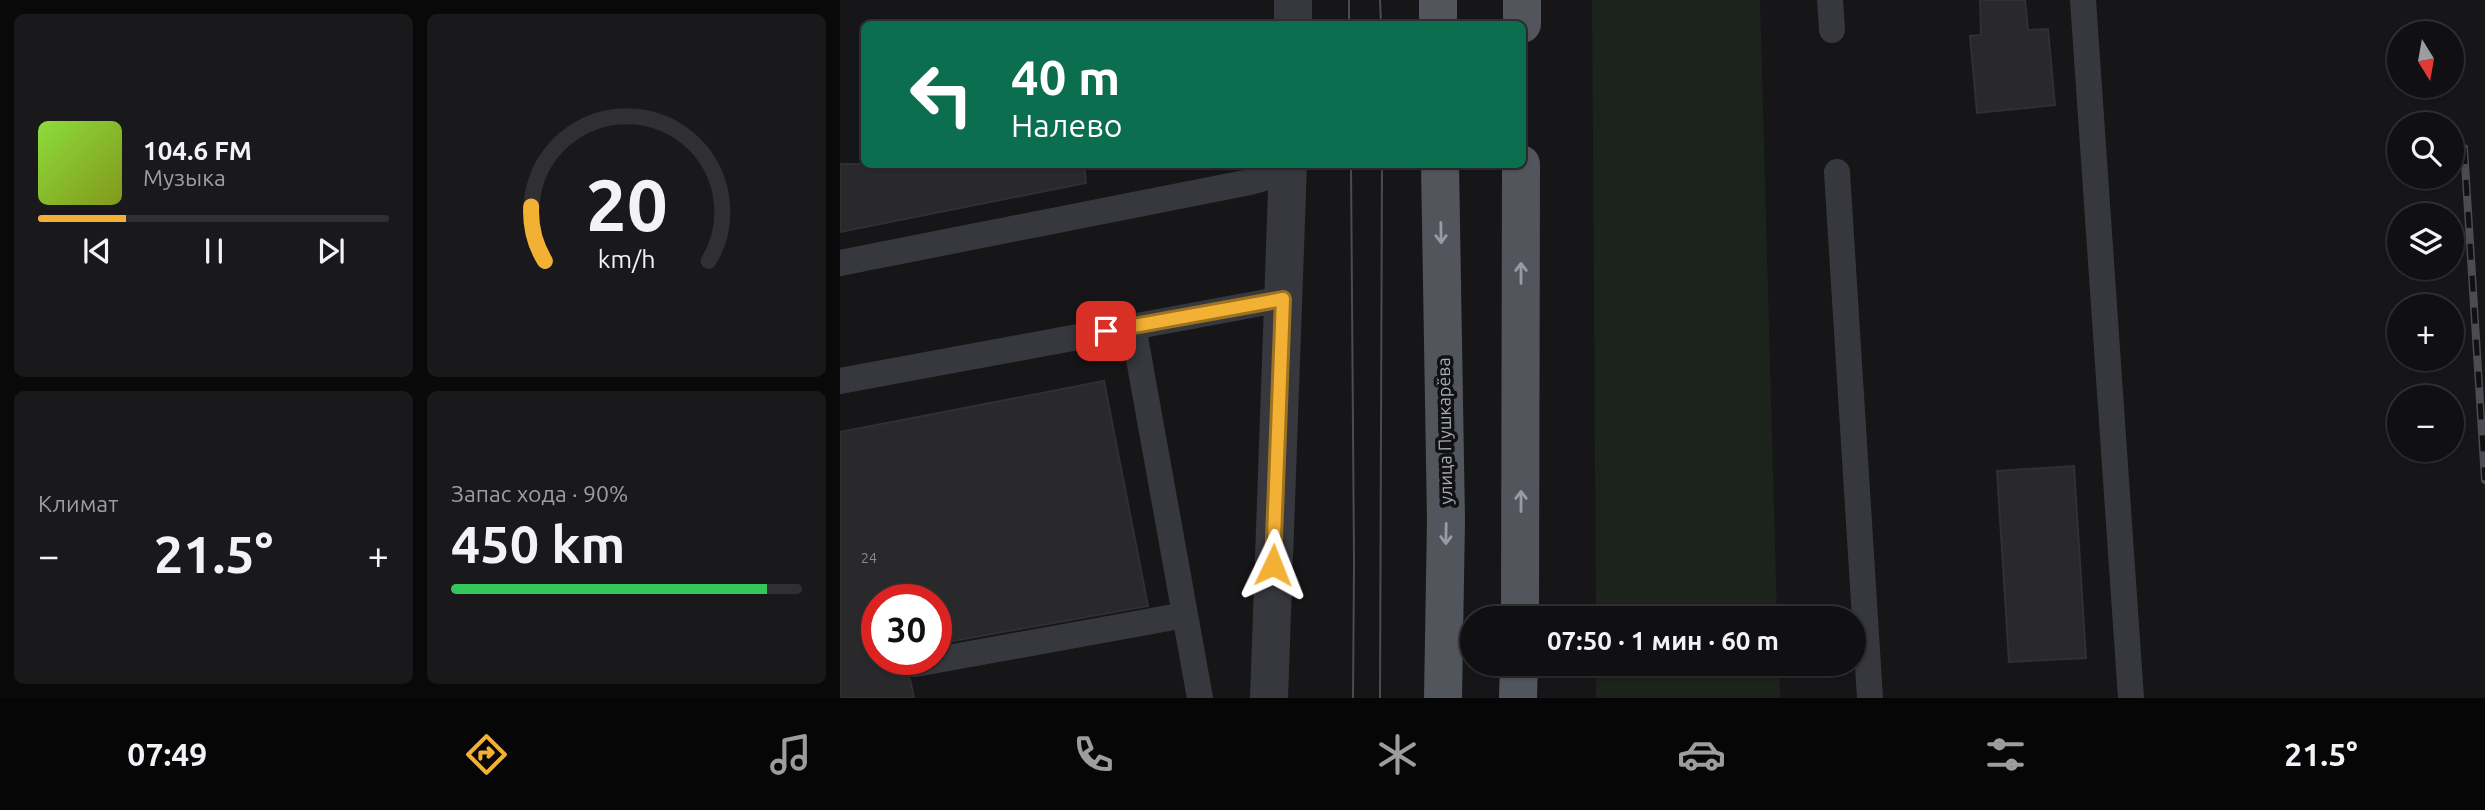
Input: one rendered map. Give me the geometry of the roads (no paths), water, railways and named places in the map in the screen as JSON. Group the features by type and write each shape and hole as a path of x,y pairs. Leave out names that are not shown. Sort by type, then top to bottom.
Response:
{"main road":[{"path":"1438,0 1438,21"},
{"path":"1522,0 1522,21"},
{"name":"улица Пушкарёва","path":"1440,168 1446,520 1443,698"},
{"path":"1520,606 1521,168"},
{"path":"1518,698 1519,676"}],"street":[{"path":"1293,0 1293,21"},
{"path":"1269,698 1288,168"}],"lane":[{"path":"1830,0 1832,30"},
{"path":"2083,0 2131,698"},
{"path":"840,262 1250,182 1288,168"},
{"path":"1837,172 1870,698"},
{"path":"840,382 1283,299"},
{"path":"1133,326 1199,698"},
{"path":"952,657 1185,615"}],"tram line":[{"path":"1349,0 1349,21"},
{"path":"1380,0 1381,21"},
{"path":"1351,168 1353,698"},
{"path":"1380,698 1382,168"}],"railway":[{"path":"2464,148 2485,480"}]}
